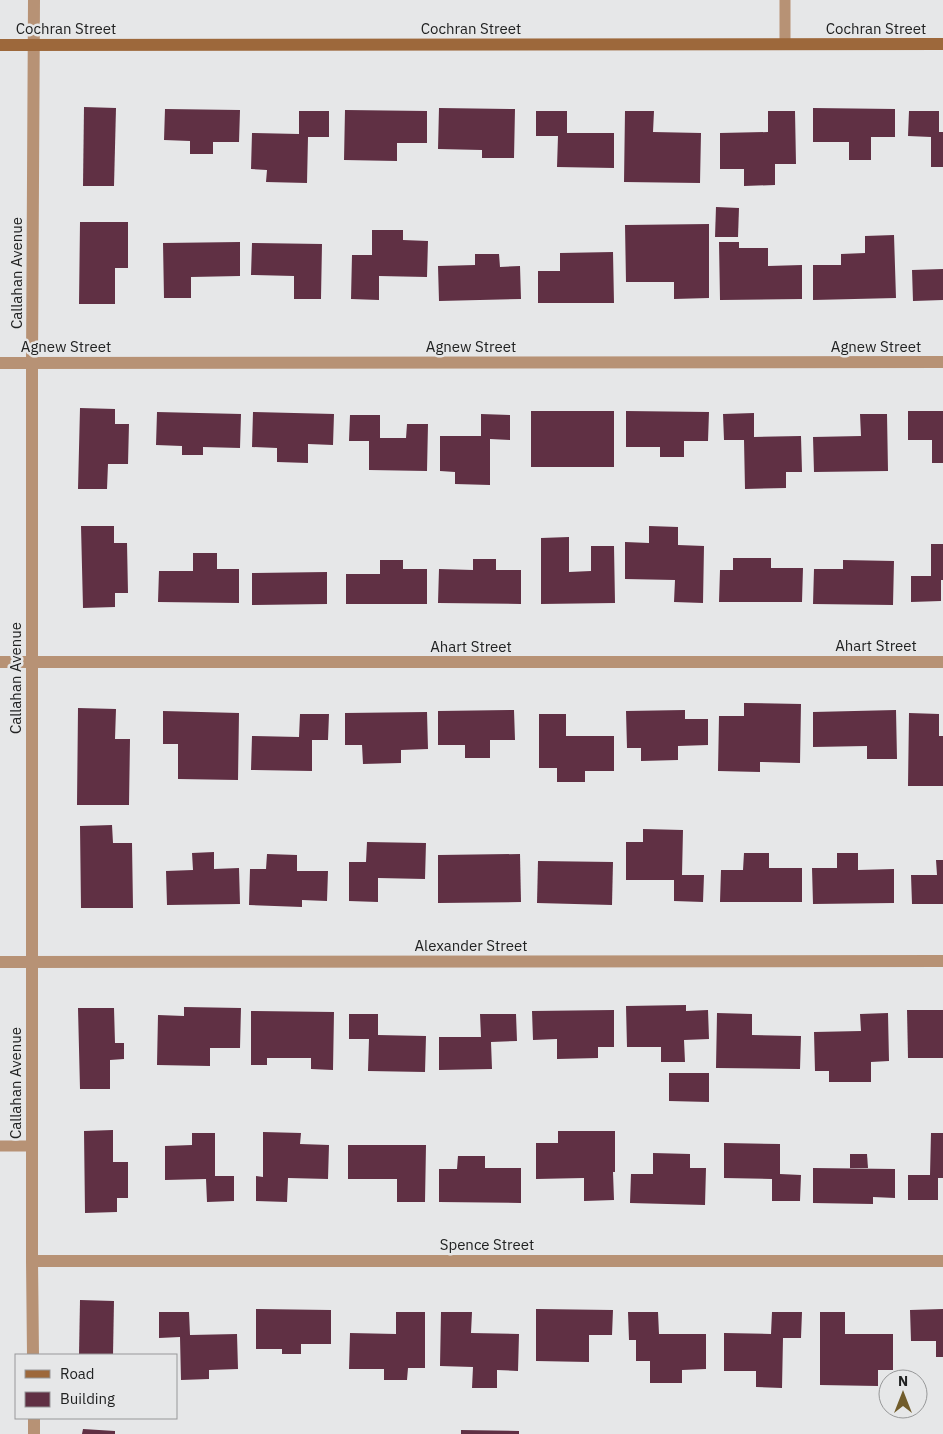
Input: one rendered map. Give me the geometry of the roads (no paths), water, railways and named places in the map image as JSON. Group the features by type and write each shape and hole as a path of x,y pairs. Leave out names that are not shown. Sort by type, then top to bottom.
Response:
{"main road":[{"name":"Cochran Street","path":"0,45 943,44"}],"street":[{"name":"Callahan Avenue","path":"33,1354 32,363 34,0"},
{"name":"Agnew Street","path":"0,363 943,362"},
{"name":"Ahart Street","path":"0,662 943,662"},
{"name":"Alexander Street","path":"0,962 943,961"},
{"name":"Spence Street","path":"32,1261 943,1261"},
{"path":"34,1419 34,1434"}],"lane":[{"path":"785,0 785,44"},
{"path":"0,1146 32,1146"}]}
